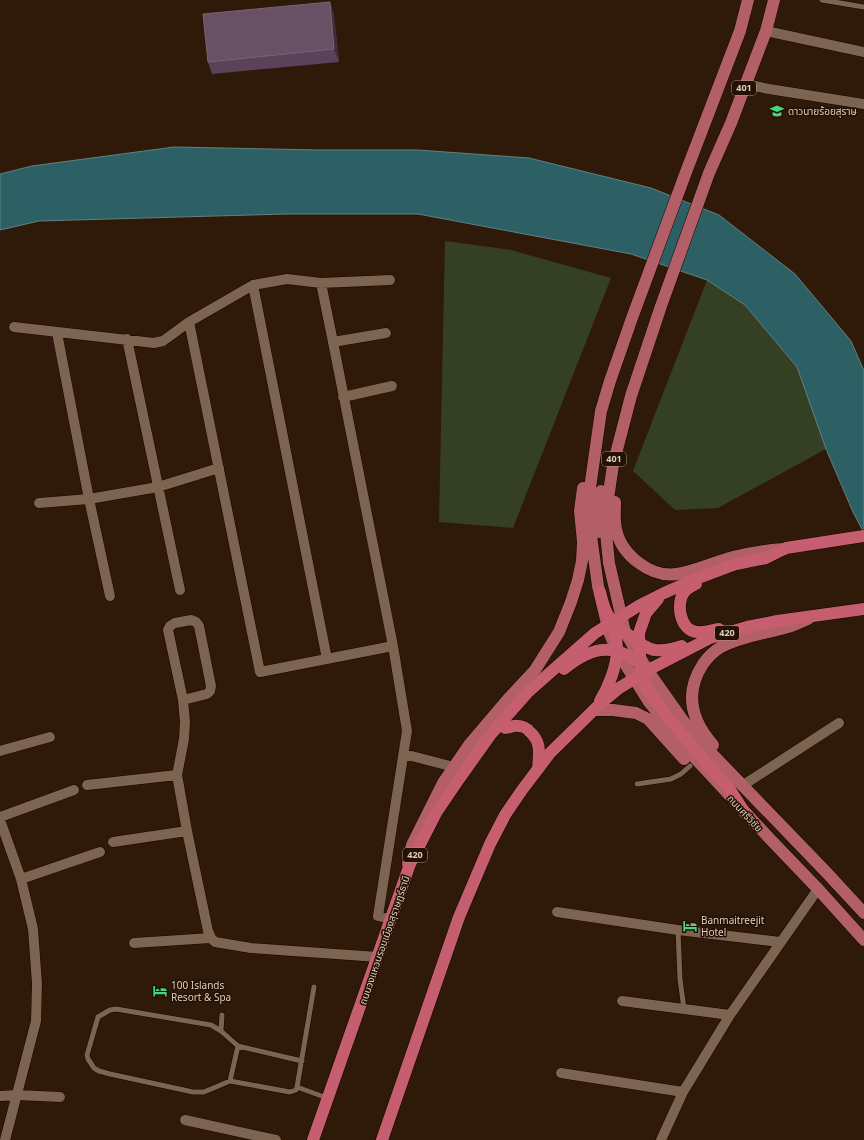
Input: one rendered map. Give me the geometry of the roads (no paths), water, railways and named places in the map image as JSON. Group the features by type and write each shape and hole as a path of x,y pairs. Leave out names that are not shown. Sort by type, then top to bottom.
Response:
{"highway":[{"name":"420","path":"615,621 640,605 664,593 696,579 743,562 766,558 786,548 864,536"},
{"path":"719,629 697,632 691,630 684,623 681,616 680,604 684,592 693,585 727,573 743,562"},
{"path":"664,593 646,613 639,633 641,669 647,689 663,711 708,765 727,785 745,813"},
{"name":"420","path":"382,1140 461,911 490,844 505,815 550,753 594,710 641,669 710,638 747,627 792,618 813,617 864,609"},
{"path":"626,632 653,650 667,651 705,634 753,618 782,613 794,613 813,617"},
{"path":"594,710 612,675 617,651 615,621"},
{"name":"ถนนวงแหวนรอบเมืองสุราษฎร์ธานี","path":"313,1140 405,877 436,813 491,734 528,692 595,632 615,621"},
{"path":"405,877 425,849 452,801 490,747 535,693 572,662 589,652 607,649 617,651"},
{"path":"506,728 517,726 527,729 534,736 538,743 538,769"}],"main road":[{"name":"401","path":"641,669 626,632 615,621 600,592 592,543 589,514 590,488 601,411 632,318 740,31 748,0"},
{"name":"401","path":"615,621 606,533 608,498 613,465 622,428 661,306 709,173 731,123 766,31 774,0"},
{"path":"646,351 638,404 620,460 616,482 614,502 616,529 626,551 648,568 662,573 676,574 733,557 786,548"},
{"path":"405,877 412,845 443,783 469,745 534,670 553,644 566,616 578,580 582,561 583,542 580,511 582,491 593,439 601,411"},
{"path":"759,802 748,782 718,752 709,741 700,725 692,704 693,684 708,657 720,647 750,636 794,625 813,617"},
{"name":"401","path":"617,651 641,669"},
{"name":"ถนนศรีวิชัย","path":"641,669 684,722 715,757 864,913"},
{"name":"ถนนศรีวิชัย","path":"594,710 613,710 636,713 648,719 690,766 716,792 745,813 818,889 864,940"}],"street":[{"path":"766,31 864,52"},
{"path":"746,84 864,104"},
{"path":"14,327 154,343 163,341 189,322 253,285 287,279 321,283 390,280"},
{"path":"321,283 393,646 407,731 378,916 391,919"},
{"path":"253,285 327,659"},
{"path":"189,322 260,672 393,646"},
{"path":"58,333 89,499 110,596"},
{"path":"333,342 386,333"},
{"path":"127,340 180,590"},
{"path":"343,397 392,386"},
{"path":"39,503 89,499 158,487 218,468"},
{"path":"183,700 207,694 210,691 211,686 199,626 196,622 191,620 174,623 168,630 183,700 185,722 184,739 177,775 187,831 208,931 211,938 215,942 252,948 378,957"},
{"path":"748,782 839,723"},
{"path":"0,751 50,737"},
{"path":"404,754 454,767"},
{"path":"88,785 177,775"},
{"path":"7,1140 36,1021 37,984 33,929 21,879 3,838 0,819 74,790"},
{"path":"113,842 187,831"},
{"path":"21,879 100,852"},
{"path":"661,1140 683,1092 730,1015 818,889"},
{"path":"557,912 678,930 780,942"},
{"path":"134,943 211,938"},
{"path":"622,1001 730,1015"},
{"path":"561,1074 683,1092"},
{"path":"0,1096 17,1095 60,1098"},
{"path":"185,1120 276,1140"}],"lane":[{"path":"822,0 864,7"},
{"path":"637,784 671,779 681,774 690,766"},
{"path":"678,930 680,979 684,1009"},
{"path":"302,1061 238,1046 221,1031 211,1025 116,1009 110,1010 98,1017 87,1055 91,1064 99,1071 192,1092 204,1092 230,1081 290,1092 296,1090 298,1087 314,987"},
{"path":"221,1031 222,1015"},
{"path":"230,1081 238,1046"},
{"path":"298,1087 327,1098"}],"water":[{"path":"174,147 319,150 418,150 529,158 651,188 719,215 795,274 851,341 864,371 864,533 853,512 826,449 797,367 745,305 707,280 631,254 418,214 286,214 39,221 0,230 0,174 32,166"}],"place":[{"name":"ดาวนายร้อยสุราษ","path":"777,111"},
{"name":"Banmaitreejit Hotel","path":"690,926"},
{"name":"100 Islands Resort & Spa","path":"160,991"}]}
